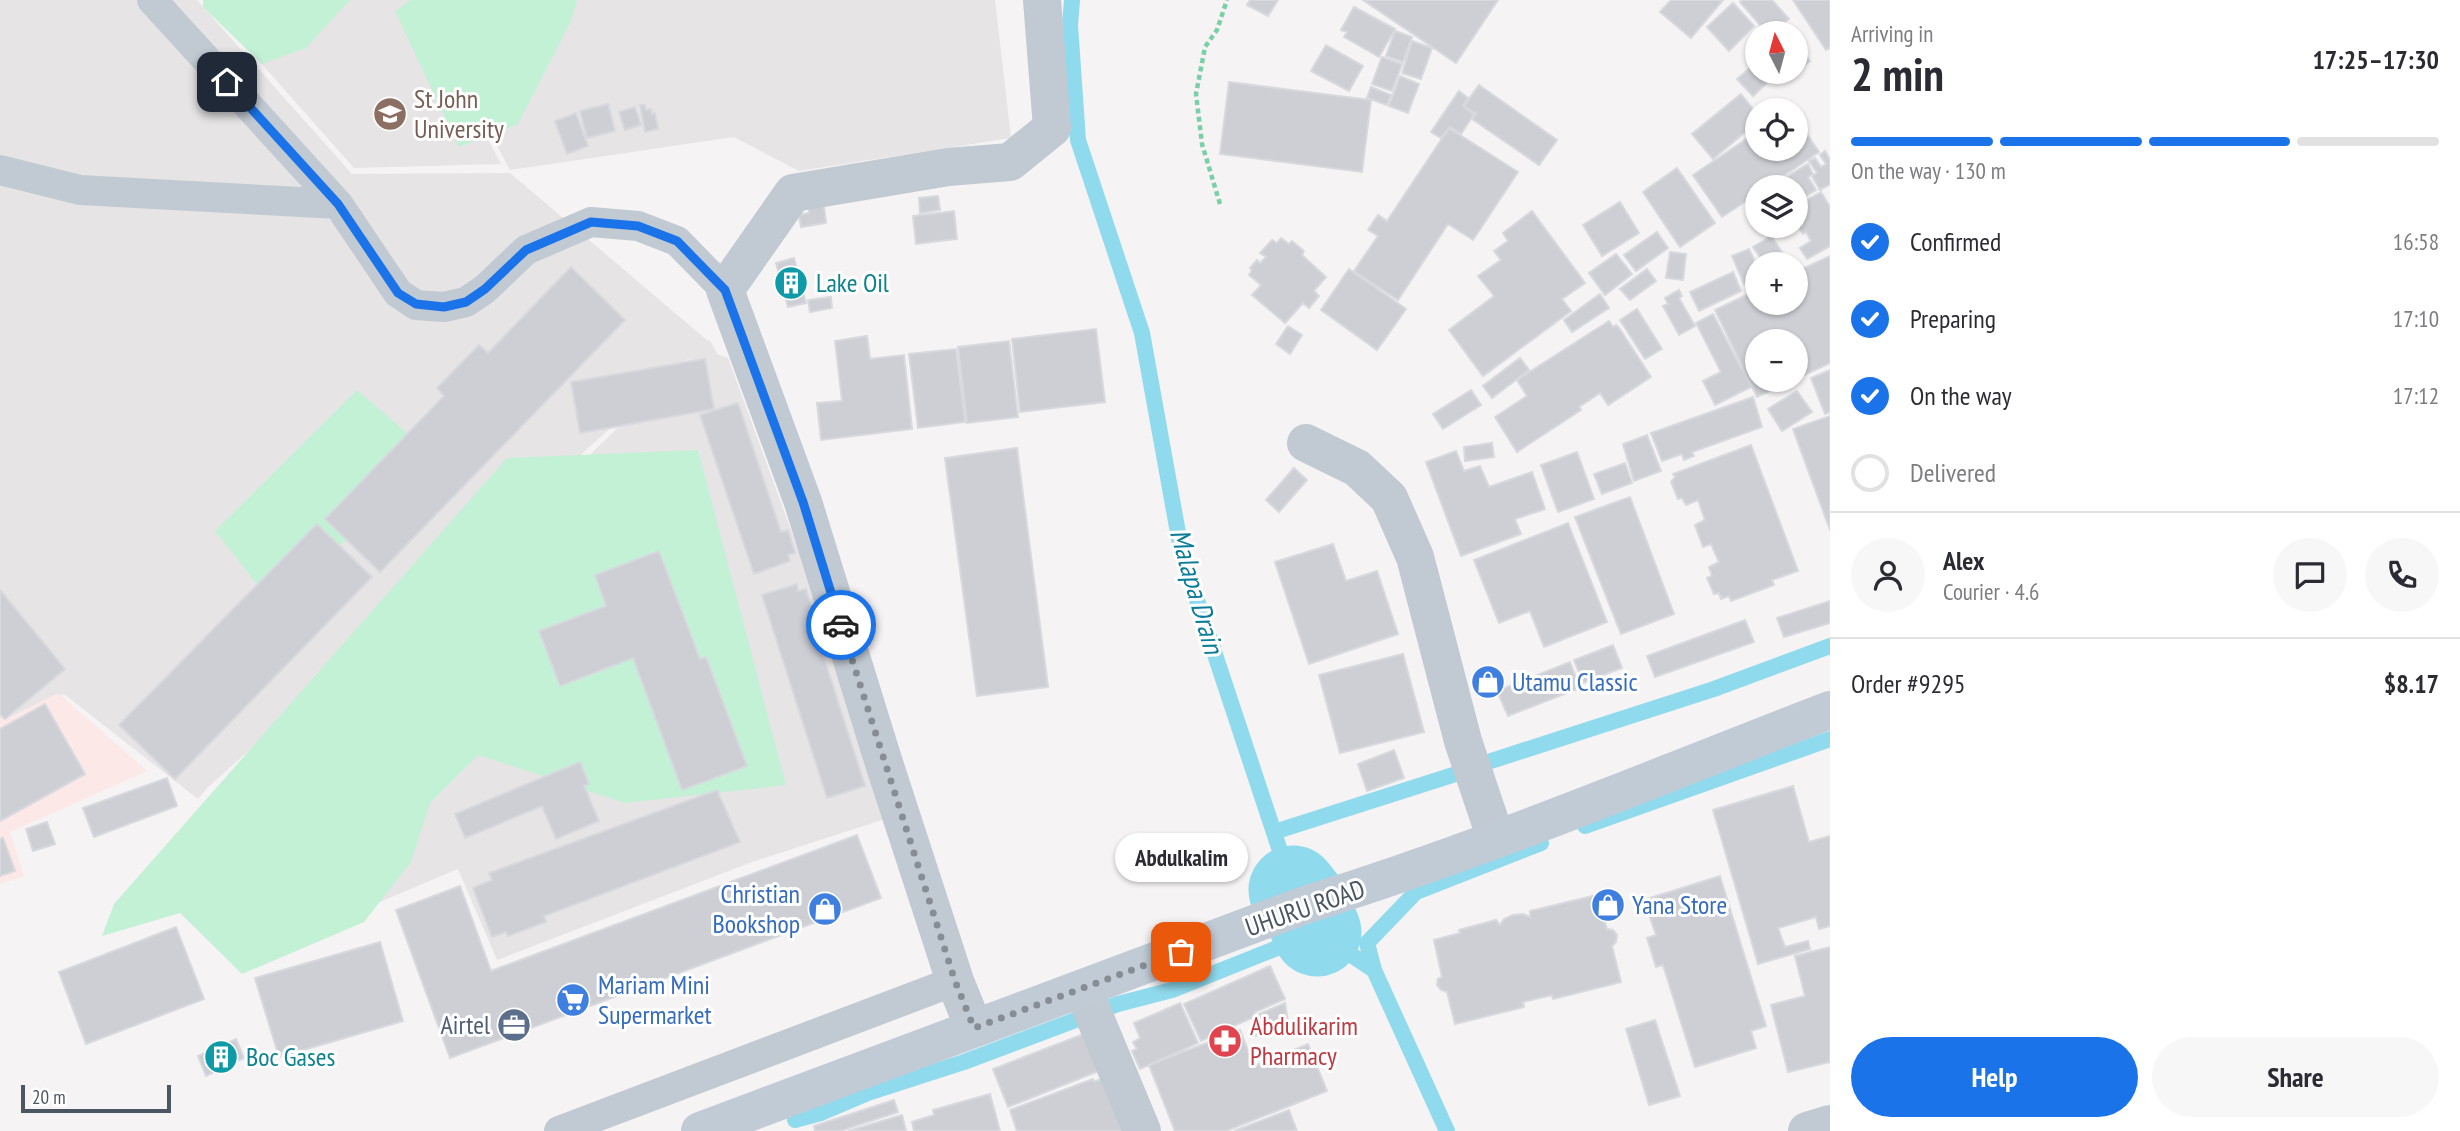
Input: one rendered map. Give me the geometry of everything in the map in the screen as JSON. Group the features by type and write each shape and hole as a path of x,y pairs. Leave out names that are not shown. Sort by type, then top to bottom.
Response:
{"main road":[{"name":"UHURU ROAD","path":"700,1131 1305,905 1382,881 1496,839 1830,710"}],"street":[{"path":"974,1028 955,981 883,760 803,502 725,290 793,193 948,167 1010,162 1052,128 1042,0"},
{"path":"1306,443 1357,468 1389,499 1415,557 1463,741 1496,839"},
{"path":"1083,989 1142,1131"},
{"path":"1808,1131 1830,1124"}],"lane":[{"path":"152,0 338,204 398,293 416,304 444,307 466,302 485,289 526,250 591,222 638,226 677,241 725,290"},
{"path":"0,170 80,190 338,204"},
{"path":"559,1131 955,981"}],"path":[{"path":"1220,204 1202,144 1196,94 1205,47 1217,30 1227,0"}],"shaded area":[{"path":"0,0 197,0 352,174 510,173 710,340 717,354 728,358 893,808 885,819 752,862 497,960 458,869 318,928 197,836 697,351 207,788 198,799 64,694 0,725"},
{"name":"St John University","path":"205,0 414,0 501,164 354,168"},
{"path":"420,0 995,0 1011,138 799,171 734,137 510,170"},
{"path":"58,693 147,771 10,832 24,876 0,884 0,716 4,720"}],"green space":[{"path":"203,0 350,0 306,48 262,64 203,7"},
{"path":"411,0 577,0 571,21 518,124 459,147 395,11"},
{"path":"357,390 427,450 301,589 280,574 257,584 215,531"},
{"path":"698,450 786,785 625,803 478,755 430,803 411,862 364,922 242,974 180,913 102,936 114,904 507,458"}],"building":[{"path":"1250,0 1278,0 1268,16 1247,5"},
{"path":"1363,0 1498,0 1456,63"},
{"path":"1671,0 1723,0 1691,38 1660,12"},
{"path":"1772,0 1789,19 1757,21 1740,2"},
{"path":"1793,0 1830,0 1830,48 1826,50"},
{"path":"1733,3 1749,21 1745,21 1745,35 1729,51 1707,27"},
{"path":"1354,7 1395,29 1379,57 1344,37 1347,32 1341,30"},
{"path":"1395,31 1412,37 1403,62 1386,56"},
{"path":"1412,41 1432,48 1421,79 1402,73"},
{"path":"1326,45 1363,66 1349,91 1311,71"},
{"path":"1382,57 1402,64 1392,91 1372,84"},
{"path":"1745,72 1745,84 1766,84 1753,96 1737,79"},
{"path":"1400,76 1419,84 1408,113 1389,106"},
{"path":"1229,82 1371,100 1362,172 1220,154"},
{"path":"1479,85 1557,140 1539,165 1472,119 1476,114 1464,106"},
{"path":"1371,87 1391,95 1387,105 1367,98"},
{"path":"1459,91 1468,98 1463,106 1474,114 1461,134 1450,127 1441,138 1431,132"},
{"path":"1741,94 1745,99 1745,132 1713,159 1692,134"},
{"path":"608,104 615,131 587,138 580,111"},
{"path":"640,105 645,105 646,110 651,109 652,114 655,113 658,129 645,132"},
{"path":"635,107 641,125 625,130 619,112"},
{"path":"576,113 588,146 567,154 555,121"},
{"path":"1449,128 1518,172 1473,240 1448,224 1398,300 1354,271 1378,236 1368,230 1378,215 1387,221"},
{"path":"1808,136 1819,152 1808,159"},
{"path":"1745,140 1745,161 1806,161 1785,175 1745,175 1745,202 1722,217 1693,175"},
{"path":"1825,151 1830,160 1830,184 1820,190 1812,176 1817,173 1809,161 1815,158 1821,167 1826,164 1820,155"},
{"path":"1808,164 1813,174 1808,177 1790,175"},
{"path":"1677,168 1715,223 1680,247 1643,192"},
{"path":"1808,177 1816,190 1808,195"},
{"path":"1821,192 1830,207 1830,246 1808,258 1808,252 1803,252 1800,248 1811,241 1808,236 1808,199"},
{"path":"938,196 940,210 920,213 919,198"},
{"path":"1620,202 1639,233 1602,256 1583,225"},
{"path":"824,206 826,223 801,227 799,215 809,213 809,208"},
{"path":"954,211 957,239 916,244 913,216"},
{"path":"1532,211 1585,283 1562,299 1571,311 1483,376 1449,330 1494,296 1478,276 1501,260 1494,251 1508,241 1503,233"},
{"path":"1657,232 1668,248 1636,271 1624,255"},
{"path":"1281,238 1289,244 1292,241 1304,251 1302,255 1326,277 1314,291 1319,296 1309,308 1303,303 1285,323 1252,295 1261,285 1249,275 1252,270 1250,268 1257,260 1260,263 1266,257 1260,253 1272,240 1277,243"},
{"path":"1772,238 1782,252 1757,252 1753,247"},
{"path":"1749,249 1750,252 1745,252 1745,284 1744,284 1732,256"},
{"path":"1670,252 1686,254 1683,280 1666,278"},
{"path":"1616,254 1632,274 1605,295 1589,273"},
{"path":"1830,256 1830,363 1808,373 1808,329 1745,329 1745,372 1715,310 1745,296 1745,315 1808,315 1808,266"},
{"name":"Lake Oil","path":"794,258 806,303 788,307 776,263"},
{"path":"571,267 625,320 380,572 325,519 444,396 437,388 479,345 488,353"},
{"path":"1349,269 1406,309 1377,350 1321,310"},
{"path":"1647,269 1656,281 1630,300 1620,289"},
{"path":"1733,272 1741,291 1699,311 1690,292"},
{"path":"1679,290 1682,296 1679,298 1695,326 1679,335 1663,306 1668,304 1665,298"},
{"path":"1600,294 1609,308 1572,332 1564,320"},
{"path":"831,297 832,308 810,312 808,300"},
{"path":"1637,309 1662,349 1645,359 1620,320"},
{"path":"1713,314 1745,375 1745,390 1715,405 1703,381 1721,372 1696,323"},
{"path":"1609,321 1613,327 1616,325 1619,328 1651,377 1608,405 1600,393 1579,407 1581,410 1517,452 1495,417 1527,396 1517,380"},
{"path":"1288,326 1302,335 1290,354 1276,344"},
{"path":"1096,329 1105,402 1020,412 1012,339"},
{"path":"867,336 870,359 904,355 912,429 821,440 817,403 842,401 835,341"},
{"path":"1009,341 1018,417 967,423 958,347"},
{"path":"956,349 965,422 918,428 909,354"},
{"path":"1520,358 1529,370 1492,398 1483,386"},
{"path":"705,359 714,409 580,433 571,382"},
{"path":"1830,370 1830,412 1825,414 1811,378"},
{"path":"1471,390 1481,405 1443,429 1433,414"},
{"path":"1755,392 1768,392 1757,397"},
{"path":"1798,392 1812,412 1782,431 1768,409"},
{"path":"1753,397 1762,427 1692,452 1694,456 1684,460 1682,454 1662,461 1651,433"},
{"path":"738,403 781,532 788,530 795,553 788,555 790,561 754,574 700,415"},
{"path":"1830,416 1830,530 1793,429"},
{"path":"1647,435 1661,471 1634,481 1623,444"},
{"path":"1492,443 1494,457 1465,461 1464,447"},
{"path":"1751,445 1798,571 1772,580 1774,585 1731,601 1729,596 1721,599 1719,593 1714,594 1707,578 1712,576 1709,567 1719,562 1711,544 1703,547 1695,525 1705,520 1698,500 1686,505 1682,498 1678,499 1671,482 1675,477 1673,474"},
{"path":"1017,448 1048,687 977,696 945,458"},
{"path":"1456,451 1464,471 1480,466 1489,487 1532,472 1545,509 1515,519 1521,534 1461,556 1426,462"},
{"path":"1577,452 1594,499 1558,512 1541,465"},
{"path":"1625,463 1632,483 1602,494 1594,474"},
{"path":"1294,468 1307,480 1279,512 1266,500"},
{"path":"1630,497 1674,614 1621,634 1575,517"},
{"path":"1568,523 1607,622 1544,647 1530,611 1499,623 1474,560"},
{"path":"317,524 372,577 175,779 119,725"},
{"path":"1333,544 1346,581 1377,571 1398,634 1309,664 1275,562"},
{"path":"659,551 700,659 706,657 747,766 682,790 633,658 560,686 539,631 606,606 595,575"},
{"path":"797,584 798,591 806,589 813,613 810,614 865,786 827,798 762,595"},
{"path":"0,590 65,669 5,719 0,714"},
{"path":"1830,601 1830,623 1784,637 1777,618"},
{"path":"1745,620 1754,642 1655,677 1647,656"},
{"path":"1613,645 1622,668 1583,683 1574,660"},
{"path":"1403,654 1424,732 1340,753 1319,675"},
{"path":"1570,662 1580,688 1508,716 1497,691"},
{"path":"45,704 85,774 0,821 0,729"},
{"path":"1394,750 1404,778 1367,791 1358,764"},
{"path":"580,762 589,784 584,786 599,821 556,839 542,806 465,838 455,814"},
{"path":"167,778 177,806 94,837 83,808"},
{"path":"1793,786 1809,842 1830,836 1830,926 1819,929 1816,917 1778,928 1785,947 1808,941 1810,949 1758,964 1713,810"},
{"path":"717,790 740,842 544,916 546,922 508,936 506,932 492,937 473,888 492,880 489,873"},
{"path":"47,822 55,844 33,851 26,829"},
{"path":"857,835 881,898 450,1058 396,910 460,886 491,971"},
{"path":"3,838 15,871 0,876 0,839"},
{"path":"1720,876 1766,1026 1751,1031 1756,1048 1695,1067 1663,965 1656,967 1647,938 1656,935 1644,900"},
{"path":"1597,895 1607,929 1613,930 1617,935 1612,946 1621,982 1553,999 1552,995 1523,1002 1524,1007 1455,1024 1447,992 1437,985 1438,979 1442,977 1434,940 1496,920 1500,925 1504,919 1513,915 1523,914 1530,917 1530,911"},
{"name":"Boc Gases","path":"176,927 204,999 86,1044 59,972"},
{"path":"380,942 403,1021 279,1057 255,978"},
{"path":"1830,947 1830,1062 1788,1072 1771,1005 1805,996 1795,956"},
{"path":"1270,966 1285,999 1255,1012 1256,1016 1201,1041 1184,1004"},
{"path":"1180,1003 1198,1043 1140,1069 1132,1051 1137,1049 1133,1042 1140,1038 1134,1023"},
{"path":"1285,1003 1289,1028 1255,1036 1252,1020 1259,1018 1259,1014"},
{"path":"1655,1020 1680,1096 1649,1105 1626,1029"},
{"path":"1240,1030 1254,1066 1308,1044 1327,1091 1226,1131 1175,1131 1149,1065"},
{"path":"1086,1033 1099,1071 1008,1107 993,1069"},
{"name":"Boc Gases","path":"236,1039 244,1058 206,1076 198,1056"},
{"path":"1106,1077 1126,1131 1017,1131 1010,1110 1093,1079 1094,1082"},
{"path":"990,1094 1000,1131 914,1131 912,1122 934,1115 933,1110"},
{"path":"894,1100 898,1112 840,1131 815,1131 814,1126"},
{"path":"1289,1110 1297,1131 1234,1131"},
{"path":"902,1115 906,1131 848,1131"}],"waterway":[{"name":"Malapa Drain","path":"1072,0 1070,25 1078,140 1142,333 1182,555 1293,890"},
{"path":"1491,761 1714,689 1830,646"},
{"path":"1585,826 1830,739"},
{"path":"1274,832 1459,773"},
{"path":"1374,970 1367,943 1416,892 1541,843"},
{"name":"Malapa Drain","path":"1293,890 1305,905 1317,932"},
{"path":"795,1120 964,1062 1118,1004 1172,990 1317,932 1374,970 1447,1131"}],"way so far":[{"path":"841,625 955,981 974,1028 1181,952"}],"place":[{"name":"St John University","path":"390,114"},
{"name":"Lake Oil","path":"791,283"},
{"name":"Utamu Classic","path":"1488,682"},
{"name":"Yana Store","path":"1608,905"},
{"name":"Christian Bookshop","path":"825,909"},
{"name":"Abdulkalim","path":"1181,952"},
{"name":"Mariam Mini Supermarket","path":"573,1000"},
{"name":"Airtel","path":"514,1025"},
{"name":"Abdulikarim Pharmacy","path":"1225,1041"},
{"name":"Boc Gases","path":"221,1057"}],"route":[{"path":"227,82 338,204 398,293 416,304 444,307 466,302 485,289 526,250 591,222 638,226 677,241 725,290 803,502 841,625"}]}
